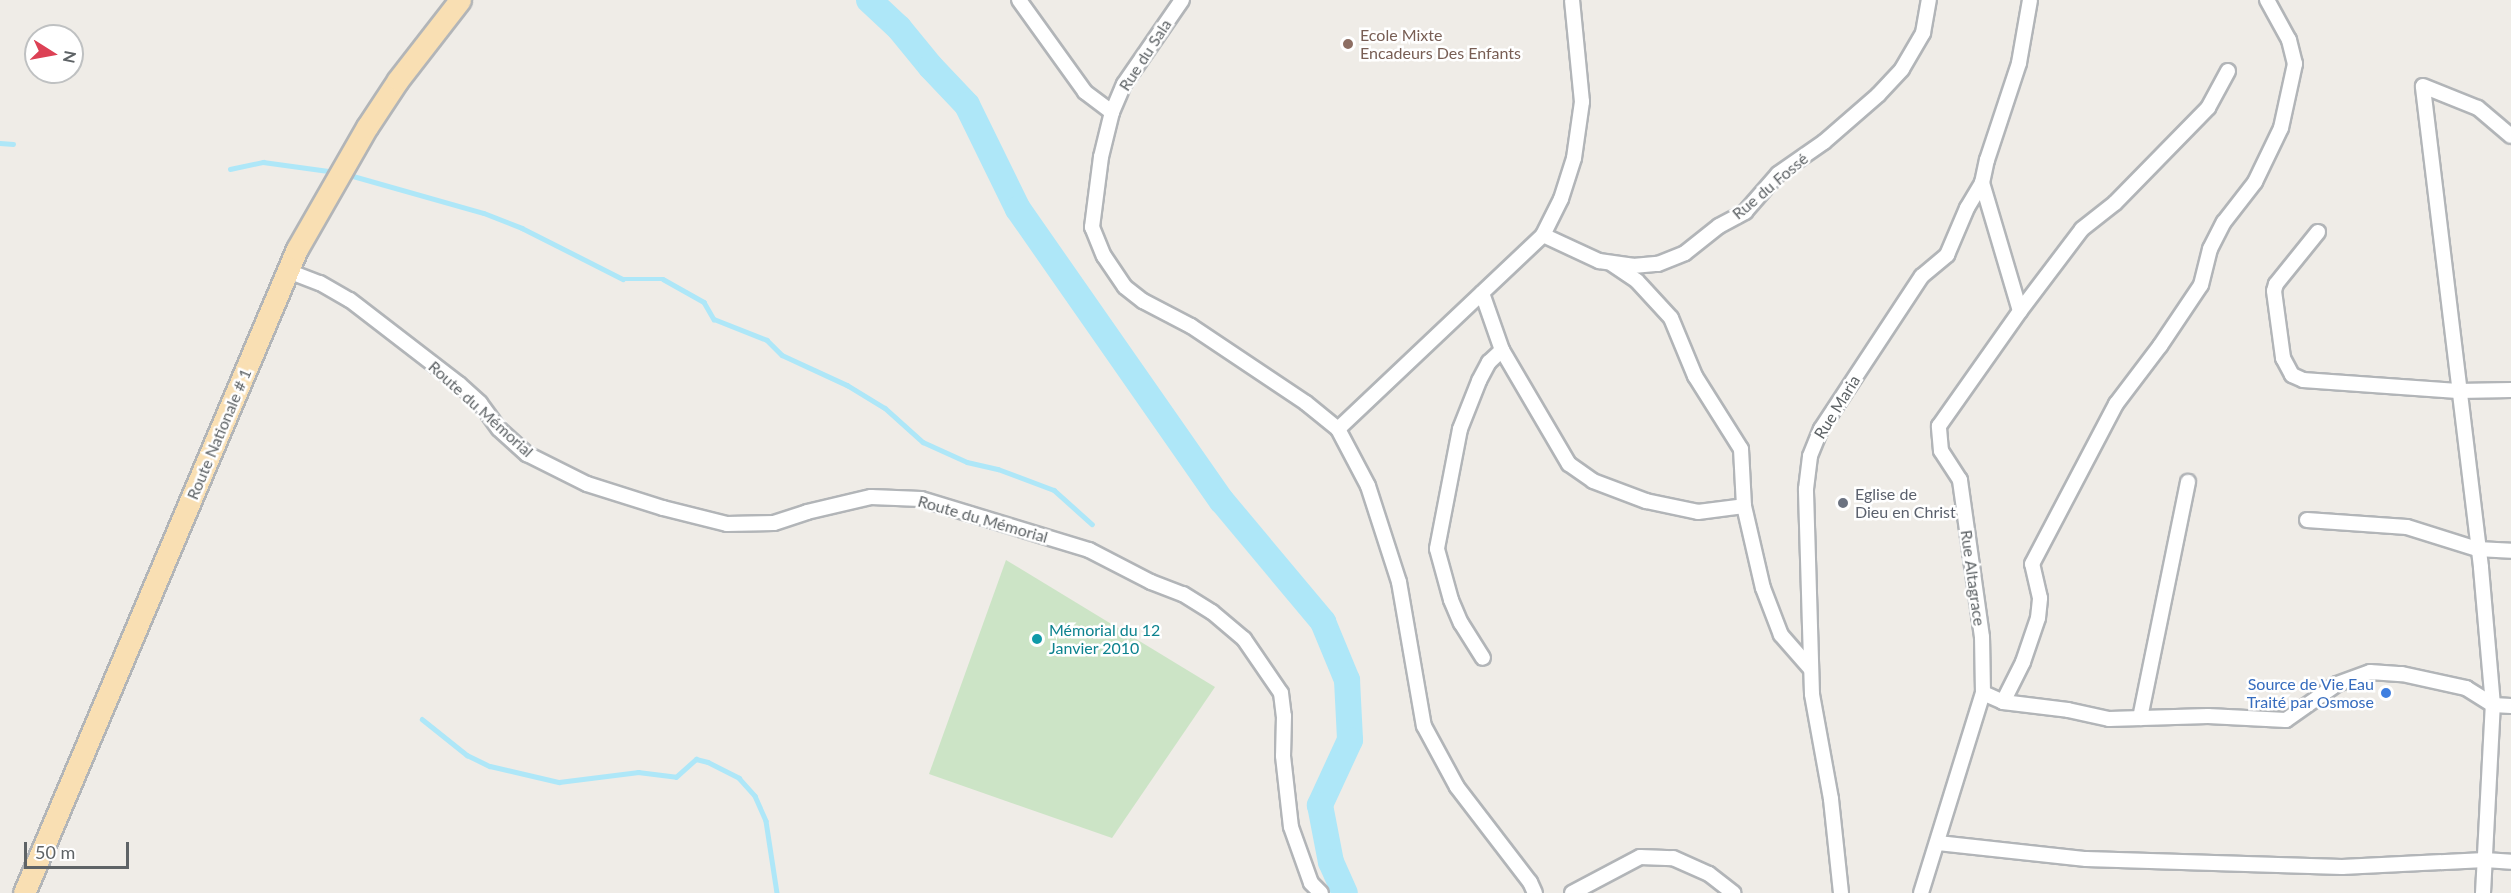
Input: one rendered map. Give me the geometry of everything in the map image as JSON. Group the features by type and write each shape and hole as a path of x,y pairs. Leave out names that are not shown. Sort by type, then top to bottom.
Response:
{"main road":[{"name":"Route Nationale # 1","path":"24,893 297,249 367,127 398,80 459,0"}],"street":[{"path":"1019,0 1085,92 1112,112"},
{"name":"Rue du Sala","path":"1182,0 1124,84 1112,112 1101,157 1092,227 1104,256 1125,287 1143,301 1191,326 1296,396 1338,429"},
{"path":"1535,893 1530,882 1457,787 1424,726 1399,582 1368,486 1338,429 1544,235 1561,199 1574,158 1582,102 1572,0"},
{"name":"Rue du Fossé","path":"1544,235 1599,261 1633,266 1658,264 1685,253 1719,226 1745,212 1778,174 1824,142 1878,95 1902,69 1923,33 1929,0"},
{"name":"Rue Maria","path":"1841,893 1832,799 1812,694 1810,668 1806,489 1810,456 1816,440 1922,276 1947,255 1967,208 1982,183 1987,160 2019,63 2030,0"},
{"path":"2003,702 2023,662 2037,618 2040,598 2032,564 2116,404 2160,346 2201,285 2210,249 2224,222 2255,182 2281,128 2295,64 2289,40 2266,0"},
{"name":"Rue Altagrace","path":"1921,893 1983,693 1982,637 1960,480 1941,451 1939,426 2020,311 2082,229 2115,203 2208,108 2228,71"},
{"path":"2483,893 2493,705 2423,86 2478,108 2511,136"},
{"path":"1982,183 2020,311"},
{"path":"2318,232 2276,284 2274,291 2283,358 2292,375 2303,380 2458,392 2511,390"},
{"path":"1611,262 1637,281 1671,318 1695,376 1741,449 1744,506 1763,588 1781,635 1810,668"},
{"name":"Route du Mémorial","path":"288,271 320,283 350,300 459,384 480,403 499,429 526,454 587,484 663,508 727,524 774,523 807,512 871,497 921,499 1089,550 1151,582 1183,594 1212,612 1244,639 1281,693 1284,716 1283,756 1291,827 1311,883 1321,893"},
{"path":"1482,293 1502,350 1569,464 1593,481 1646,501 1698,512 1744,506"},
{"path":"1483,658 1461,622 1451,600 1437,549 1460,429 1489,362 1502,350"},
{"path":"2140,718 2188,482"},
{"path":"2307,520 2407,527 2477,549 2511,551"},
{"path":"1983,693 2003,702 2068,710 2109,719 2208,716 2286,720 2337,684 2370,672 2402,674 2466,688 2493,705 2511,706"},
{"path":"1938,843 2086,859 2342,867 2485,860 2511,862"},
{"path":"1572,893 1640,857 1673,858 1709,874 1733,893"}],"green space":[{"path":"1006,560 1215,687 1112,838 929,774"}],"waterway":[{"path":"869,0 899,28 931,67 967,105 1018,209 1222,501 1323,622 1347,680 1350,740 1320,805 1331,862 1345,893"},
{"path":"0,143 13,144"},
{"path":"230,169 263,162 335,172"},
{"path":"346,174 484,213 522,228 623,279 663,279 704,302 714,319 767,340 782,355 847,385 885,408 923,442 967,462 998,469 1054,490 1092,524"},
{"path":"422,719 467,755 490,766 559,782 638,772 676,777 696,759 708,762 739,778 755,796 766,821 777,893"}],"place":[{"name":"Ecole Mixte Encadeurs Des Enfants","path":"1348,44"},
{"name":"Eglise de Dieu en Christ","path":"1843,503"},
{"name":"Mémorial du 12 Janvier 2010","path":"1037,639"},
{"name":"Source de Vie Eau Traité par Osmose","path":"2386,693"}]}
